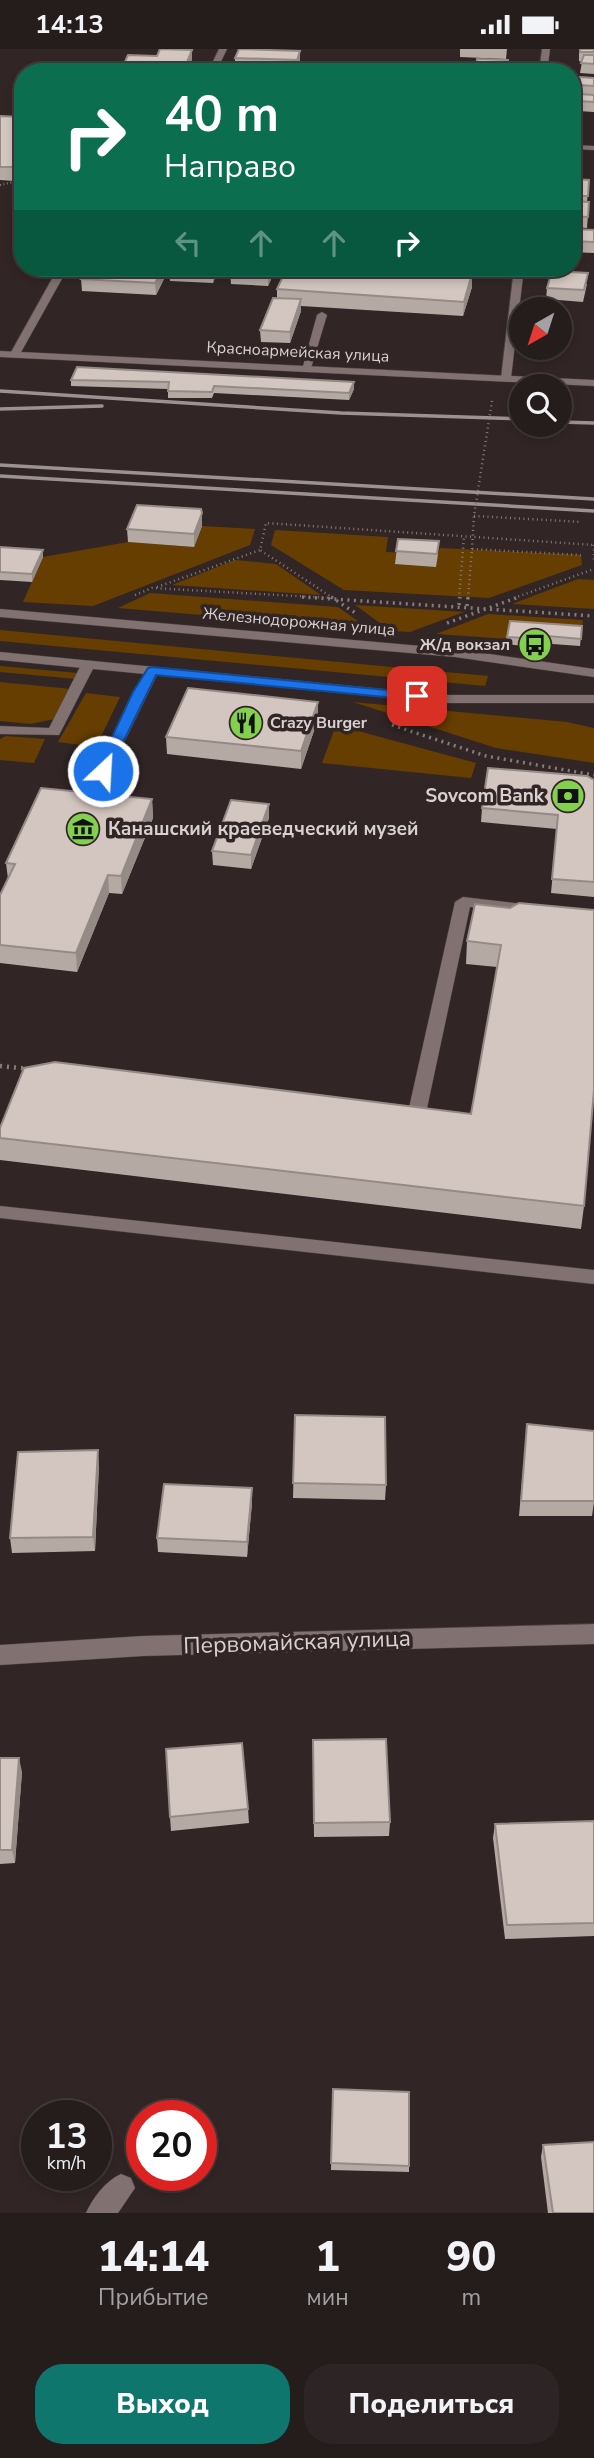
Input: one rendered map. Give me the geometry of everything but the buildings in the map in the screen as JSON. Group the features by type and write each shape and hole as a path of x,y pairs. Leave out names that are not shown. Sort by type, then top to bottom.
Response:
{"main road":[{"path":"15,354 58,277"},
{"path":"506,378 518,277"},
{"path":"306,368 322,315"},
{"name":"Красноармейская улица","path":"0,354 594,383"},
{"name":"Железнодорожная улица","path":"0,613 455,653 594,673"},
{"path":"0,656 443,699 594,699"},
{"path":"0,730 54,732 88,665"},
{"path":"103,771 139,692 152,671"},
{"path":"418,1108 463,902 542,911"},
{"path":"0,1212 594,1277"},
{"name":"Первомайская улица","path":"0,1655 143,1646 594,1634"},
{"path":"100,2213 121,2188"}],"path":[{"path":"467,606 474,516 492,401"},
{"path":"474,516 581,522"},
{"path":"260,550 266,523 594,545 594,560"},
{"path":"459,605 464,537"},
{"path":"472,549 580,555"},
{"path":"129,597 260,550"},
{"path":"260,550 365,620"},
{"path":"435,628 594,569"},
{"path":"152,588 459,605 594,616"},
{"path":"0,1066 40,1070"}],"shaded area":[{"path":"202,526 255,529 250,545 93,606 23,602 43,557 128,542 194,547"},
{"path":"275,530 388,537 386,552 438,554 440,548 581,555 582,565 489,598 344,590 271,545"},
{"path":"235,560 276,564 321,595 172,585"},
{"path":"578,579 594,580 594,609 512,604"},
{"path":"150,593 338,607 369,629 118,608"},
{"path":"355,605 464,612 410,632 391,631"},
{"path":"488,614 583,620 581,633 510,628 508,639 436,634"},
{"path":"0,630 488,676 485,686 0,641"},
{"path":"0,666 78,673 76,679 0,672"},
{"path":"0,682 71,689 55,719 31,724 0,721"},
{"path":"86,693 120,697 96,747 58,742"},
{"path":"353,702 567,722 594,728 594,763 496,748"},
{"path":"336,725 476,763 471,778 322,763"},
{"path":"6,736 45,739 34,763 0,760 0,739"}],"railway":[{"path":"0,391 341,413 509,419"},
{"path":"0,409 102,406"},
{"path":"572,422 594,423"},
{"path":"0,465 594,499"},
{"path":"0,476 594,511"}],"place":[{"name":"Ж/д вокзал","path":"535,645"},
{"name":"Crazy Burger","path":"246,723"},
{"name":"Sovcom Bank","path":"568,796"},
{"name":"Канашский краеведческий музей","path":"83,829"}],"route":[{"path":"103,771 139,692 152,671 417,696"}]}
